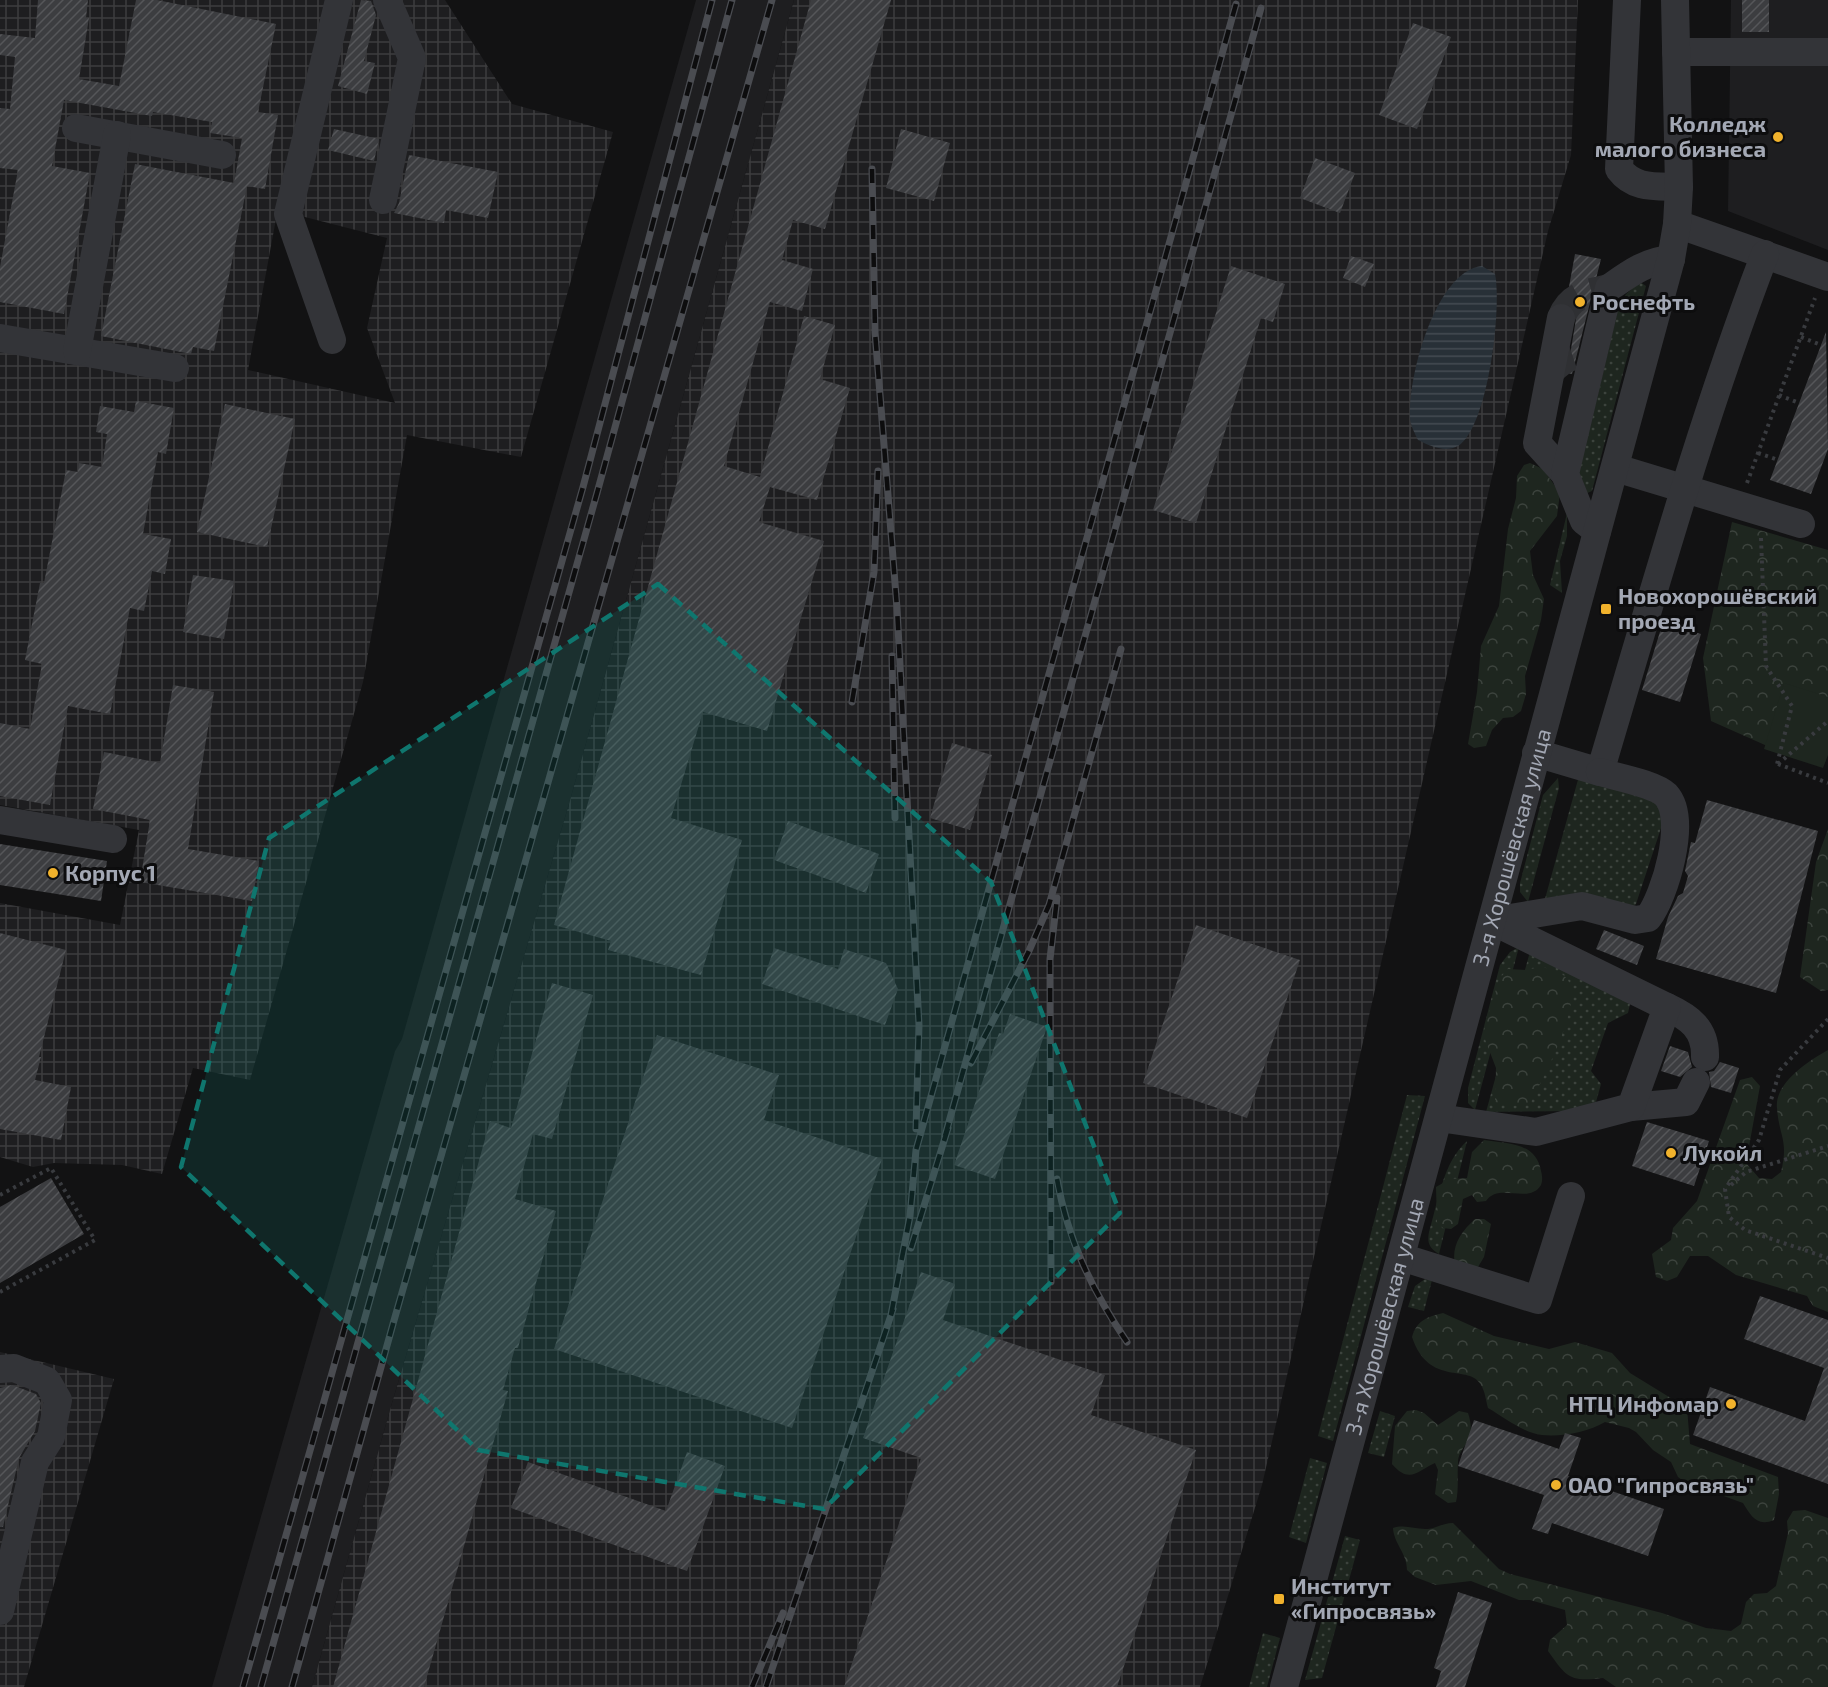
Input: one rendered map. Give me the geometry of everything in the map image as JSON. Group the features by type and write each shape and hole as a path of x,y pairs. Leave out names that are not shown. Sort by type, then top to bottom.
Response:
{"street":[{"path":"332,340 288,214 339,0"},
{"path":"383,200 412,58 387,0"},
{"path":"1627,0 1619,169 1627,180 1640,185 1679,187"},
{"name":"3-я Хорошёвская улица","path":"1284,1687 1671,259 1677,224 1679,187 1675,0"},
{"path":"1676,52 1828,52"},
{"path":"76,128 222,155"},
{"path":"77,351 117,135"},
{"path":"1677,224 1826,276"},
{"path":"1600,772 1683,488 1731,342 1765,254"},
{"path":"1565,474 1609,288 1641,267 1655,261 1671,259"},
{"path":"1561,318 1537,443 1565,474 1584,521 1597,531"},
{"path":"0,338 175,368"},
{"path":"1616,468 1801,524"},
{"path":"1492,921 1582,906 1635,920 1648,918 1656,909 1675,845 1676,829 1666,795 1654,789 1536,753"},
{"path":"0,820 113,839"},
{"path":"1439,1118 1536,1132 1631,1107 1686,1102 1700,1069 1699,1028 1692,1018 1492,921"},
{"path":"1631,1107 1667,1007"},
{"path":"1401,1257 1538,1300 1571,1196"},
{"path":"0,1369 14,1368 47,1381 58,1400 51,1437 35,1462 0,1611"}],"path":[{"path":"1777,764 1792,706 1766,666 1748,508 1758,453 1826,276"},
{"path":"1801,337 1821,345"},
{"path":"1779,395 1800,403"},
{"path":"1758,453 1778,460"},
{"path":"1777,764 1828,721"},
{"path":"1777,764 1828,783"},
{"path":"1828,1019 1780,1070 1759,1140 1725,1189 1729,1217 1745,1230 1828,1258"},
{"path":"1725,1189 1746,1172 1828,1146"},
{"path":"0,1195 51,1168 95,1240 0,1292"}],"highlighted area":[{"path":"658,584 991,882 1120,1213 824,1509 478,1450 181,1167 269,838"}],"shaded area":[{"path":"0,0 328,0 276,219 248,370 395,403 367,328 387,238 301,216 353,0 445,0 512,104 613,132 521,457 407,435 363,682 250,1080 193,1068 162,1174 122,1165 54,1163 33,1167 0,1157 0,903 120,925 139,830 0,805"},
{"path":"696,0 794,0 569,804 390,1410 312,1687 212,1687 395,1051 402,1039"},
{"path":"794,0 1578,0 1571,155 1548,231 1262,1485 1200,1687 312,1687 390,1410 569,804"},
{"name":"Колледж малого бизнеса","path":"1731,0 1828,0 1828,250 1728,211"},
{"path":"1482,266 1495,274 1497,290 1494,338 1485,392 1468,435 1458,446 1448,449 1438,448 1418,440 1410,419 1413,379 1419,354 1427,329 1450,286 1465,272"},
{"path":"0,1352 114,1379 24,1687 0,1687"}],"green space":[{"path":"1640,282 1646,286 1592,491 1585,494 1579,473 1618,309 1626,294"},
{"path":"1530,463 1543,469 1560,493 1557,516 1530,551 1533,575 1544,599 1541,620 1525,676 1526,694 1521,711 1513,717 1503,718 1492,730 1486,746 1474,748 1468,744 1477,692 1481,646 1499,606 1508,529 1516,498 1517,476 1524,465"},
{"path":"1567,513 1567,536 1560,561 1562,593 1550,585"},
{"path":"1732,522 1828,550 1828,754 1765,745 1711,721 1703,658"},
{"path":"1784,683 1828,697 1828,755 1823,768 1764,749"},
{"path":"1579,776 1660,803 1664,819 1636,904 1631,909 1543,906"},
{"path":"1558,778 1559,788 1528,902 1520,892 1520,883 1543,795"},
{"path":"1828,829 1828,990 1821,991 1800,977 1816,862"},
{"path":"1519,947 1475,1110 1468,1103 1468,1088 1500,965 1510,952"},
{"path":"1531,948 1630,1004 1628,1013 1608,1023 1591,1071 1601,1084 1596,1102 1576,1111 1486,1112"},
{"path":"1539,967 1559,972 1568,980 1571,992 1570,1007 1559,1042 1530,1104 1509,1106 1495,1101 1496,1068 1483,1034 1499,979 1508,969 1527,970"},
{"path":"1828,1050 1828,1312 1813,1306 1807,1296 1736,1275 1708,1256 1690,1256 1677,1277 1667,1281 1656,1277 1652,1254 1671,1240 1673,1228 1697,1201 1740,1080 1752,1077 1760,1086 1746,1163 1759,1178 1772,1179 1781,1172 1784,1153 1777,1108 1781,1090 1795,1073"},
{"path":"1407,1095 1425,1096 1333,1441 1318,1436"},
{"path":"1484,1140 1520,1146 1533,1154 1542,1176 1541,1185 1536,1191 1522,1194 1498,1193 1486,1201 1477,1202 1472,1195 1463,1199 1458,1224 1451,1229 1443,1228 1437,1222 1436,1187 1450,1179 1467,1178 1472,1152"},
{"path":"1467,1141 1439,1254 1430,1245 1429,1232 1447,1171 1452,1160"},
{"path":"1475,1219 1484,1219 1491,1224 1484,1257 1475,1272 1455,1266 1454,1252 1465,1229"},
{"path":"1425,1279 1432,1280 1424,1311 1408,1307 1415,1286"},
{"path":"1443,1313 1494,1336 1549,1349 1575,1342 1612,1353 1630,1373 1687,1408 1690,1444 1778,1477 1779,1494 1774,1520 1759,1521 1752,1516 1743,1503 1685,1482 1678,1477 1671,1462 1653,1450 1629,1428 1605,1422 1575,1433 1542,1435 1521,1428 1507,1420 1488,1408 1482,1387 1476,1379 1468,1375 1438,1369 1428,1363 1419,1353 1412,1337 1414,1331 1427,1318"},
{"path":"1416,1410 1424,1413 1438,1425 1459,1411 1468,1413 1471,1431 1459,1457 1456,1502 1448,1503 1435,1494 1438,1470 1435,1463 1409,1475 1404,1474 1392,1464 1395,1426 1407,1411"},
{"path":"1380,1411 1395,1416 1384,1457 1368,1453"},
{"path":"1310,1458 1327,1463 1306,1543 1289,1537"},
{"path":"1805,1510 1828,1518 1828,1687 1616,1687 1603,1678 1583,1679 1570,1676 1548,1651 1550,1640 1567,1625 1565,1610 1530,1600 1519,1600 1471,1581 1436,1585 1415,1577 1407,1570 1393,1528 1428,1529 1453,1523 1499,1569 1510,1574 1662,1613 1706,1628 1731,1631 1741,1624 1746,1602 1754,1594 1767,1593 1776,1586 1788,1533 1787,1521 1793,1511"},
{"path":"1345,1536 1360,1540 1322,1678 1305,1680"},
{"path":"1263,1633 1280,1638 1267,1687 1249,1687"}],"building":[{"path":"38,0 88,0 86,18 89,18 79,79 119,86 136,0 157,0 276,24 258,112 278,115 265,189 247,186 214,351 193,347 191,354 101,336 135,164 234,183 242,138 210,133 212,122 153,112 152,116 64,100 52,166 90,173 64,314 0,302 0,267 18,170 0,168 0,108 10,109 15,57 0,55 0,34 35,38"},
{"path":"361,0 371,1 376,15 364,61 375,63 367,94 338,86"},
{"path":"811,0 891,0 825,229 793,220 782,260 813,269 802,311 770,302 724,466 760,477 804,316 835,325 820,379 850,388 817,500 770,487 759,522 824,541 767,731 703,712 671,818 742,840 701,975 608,950 611,941 554,925"},
{"path":"1742,0 1769,0 1769,32 1742,32"},
{"path":"1413,23 1451,37 1417,129 1379,115"},
{"path":"334,129 379,139 374,161 328,150"},
{"path":"901,129 950,143 934,201 886,188"},
{"path":"409,155 498,172 488,218 446,210 444,223 394,213 399,203"},
{"path":"1315,158 1355,173 1340,213 1300,198"},
{"path":"1575,254 1601,259 1572,374 1567,373 1577,313 1566,303"},
{"path":"1351,256 1374,264 1365,287 1343,278"},
{"path":"1231,266 1285,284 1273,322 1261,318 1196,523 1153,510"},
{"path":"1826,332 1828,449 1811,494 1770,480"},
{"path":"136,401 174,408 166,454 158,452 143,534 171,539 165,574 152,571 144,611 130,608 110,714 68,706 50,805 0,796 0,723 30,729 42,664 25,660 40,583 44,583 66,470 78,472 79,463 102,467 107,434 96,432 100,406 134,412"},
{"path":"225,404 295,419 267,547 197,532"},
{"path":"193,575 234,581 224,639 183,632"},
{"path":"1663,622 1701,634 1680,702 1642,690"},
{"path":"173,685 214,692 188,849 259,861 252,901 140,882 150,820 93,809 104,752 160,763"},
{"path":"952,743 992,755 970,830 930,818"},
{"path":"1707,800 1818,831 1776,993 1656,959 1668,917 1678,896 1683,893 1688,876 1685,871 1691,842 1695,843"},
{"path":"788,821 879,854 866,893 774,860"},
{"name":"Корпус 1","path":"0,844 107,861 101,901 0,885"},
{"path":"1196,925 1300,960 1247,1118 1143,1083"},
{"path":"1604,930 1644,946 1637,965 1596,949"},
{"path":"0,933 66,950 35,1080 71,1087 61,1140 0,1129"},
{"path":"774,948 838,969 844,949 886,963 898,989 885,1025 762,984"},
{"path":"552,983 593,995 552,1139 533,1134 515,1199 556,1211 518,1348 515,1348 503,1390 508,1391 424,1687 333,1687 490,1121 511,1128"},
{"path":"1010,1014 1047,1027 995,1179 954,1165 999,1033 1003,1034"},
{"path":"657,1035 779,1075 764,1120 882,1159 792,1428 554,1349"},
{"path":"1670,1046 1688,1052 1692,1067 1680,1077 1661,1071"},
{"path":"1720,1062 1739,1068 1731,1093 1711,1087 1709,1072 1714,1071"},
{"name":"Лукойл","path":"1647,1122 1709,1141 1694,1186 1632,1166"},
{"path":"51,1178 84,1234 0,1283 0,1207"},
{"path":"921,1272 955,1284 943,1320 1105,1375 1091,1415 1196,1450 1117,1687 844,1687 921,1458 863,1438"},
{"name":"НТЦ Инфомар","path":"1760,1296 1828,1320 1828,1484 1693,1435 1710,1387 1805,1421 1824,1368 1744,1339"},
{"path":"12,1385 36,1394 41,1403 35,1431 19,1458 3,1527 0,1527 0,1388"},
{"name":"ОАО \"Гипросвязь\"","path":"1474,1420 1559,1449 1565,1433 1581,1438 1568,1476 1664,1509 1648,1556 1552,1523 1548,1534 1532,1529 1544,1495 1458,1466"},
{"path":"687,1452 725,1466 687,1571 511,1508 528,1462 666,1511"},
{"path":"1458,1592 1492,1603 1465,1687 1436,1687 1441,1671 1434,1668"}],"tunnel":[{"path":"1561,318 1569,304 1580,296 1609,288"},
{"path":"1550,372 1569,358 1594,353"}],"railway":[{"path":"243,1687 583,487 712,0"},
{"path":"261,1687 597,493 732,0"},
{"path":"292,1687 393,1324 772,0"},
{"path":"891,1315 910,1216 916,1150 1236,4"},
{"path":"945,1136 1261,8"},
{"path":"872,169 875,332 897,608 919,1025 916,1129"},
{"path":"852,702 874,572 878,471"},
{"path":"971,1063 1028,953 1049,905 1121,649"},
{"path":"892,656 895,818"},
{"path":"1051,1282 1050,959 1057,898"},
{"path":"911,1248 948,1128"},
{"path":"1057,1179 1068,1223 1083,1264 1092,1284 1127,1342"},
{"path":"766,1687 893,1309"},
{"path":"752,1687 783,1613"}],"place":[{"name":"Колледж малого бизнеса","path":"1778,137"},
{"name":"Роснефть","path":"1580,302"},
{"name":"Новохорошёвский проезд","path":"1606,609"},
{"name":"Корпус 1","path":"53,873"},
{"name":"Лукойл","path":"1671,1153"},
{"name":"НТЦ Инфомар","path":"1731,1404"},
{"name":"ОАО \"Гипросвязь\"","path":"1556,1485"},
{"name":"Институт «Гипросвязь»","path":"1279,1599"}]}
